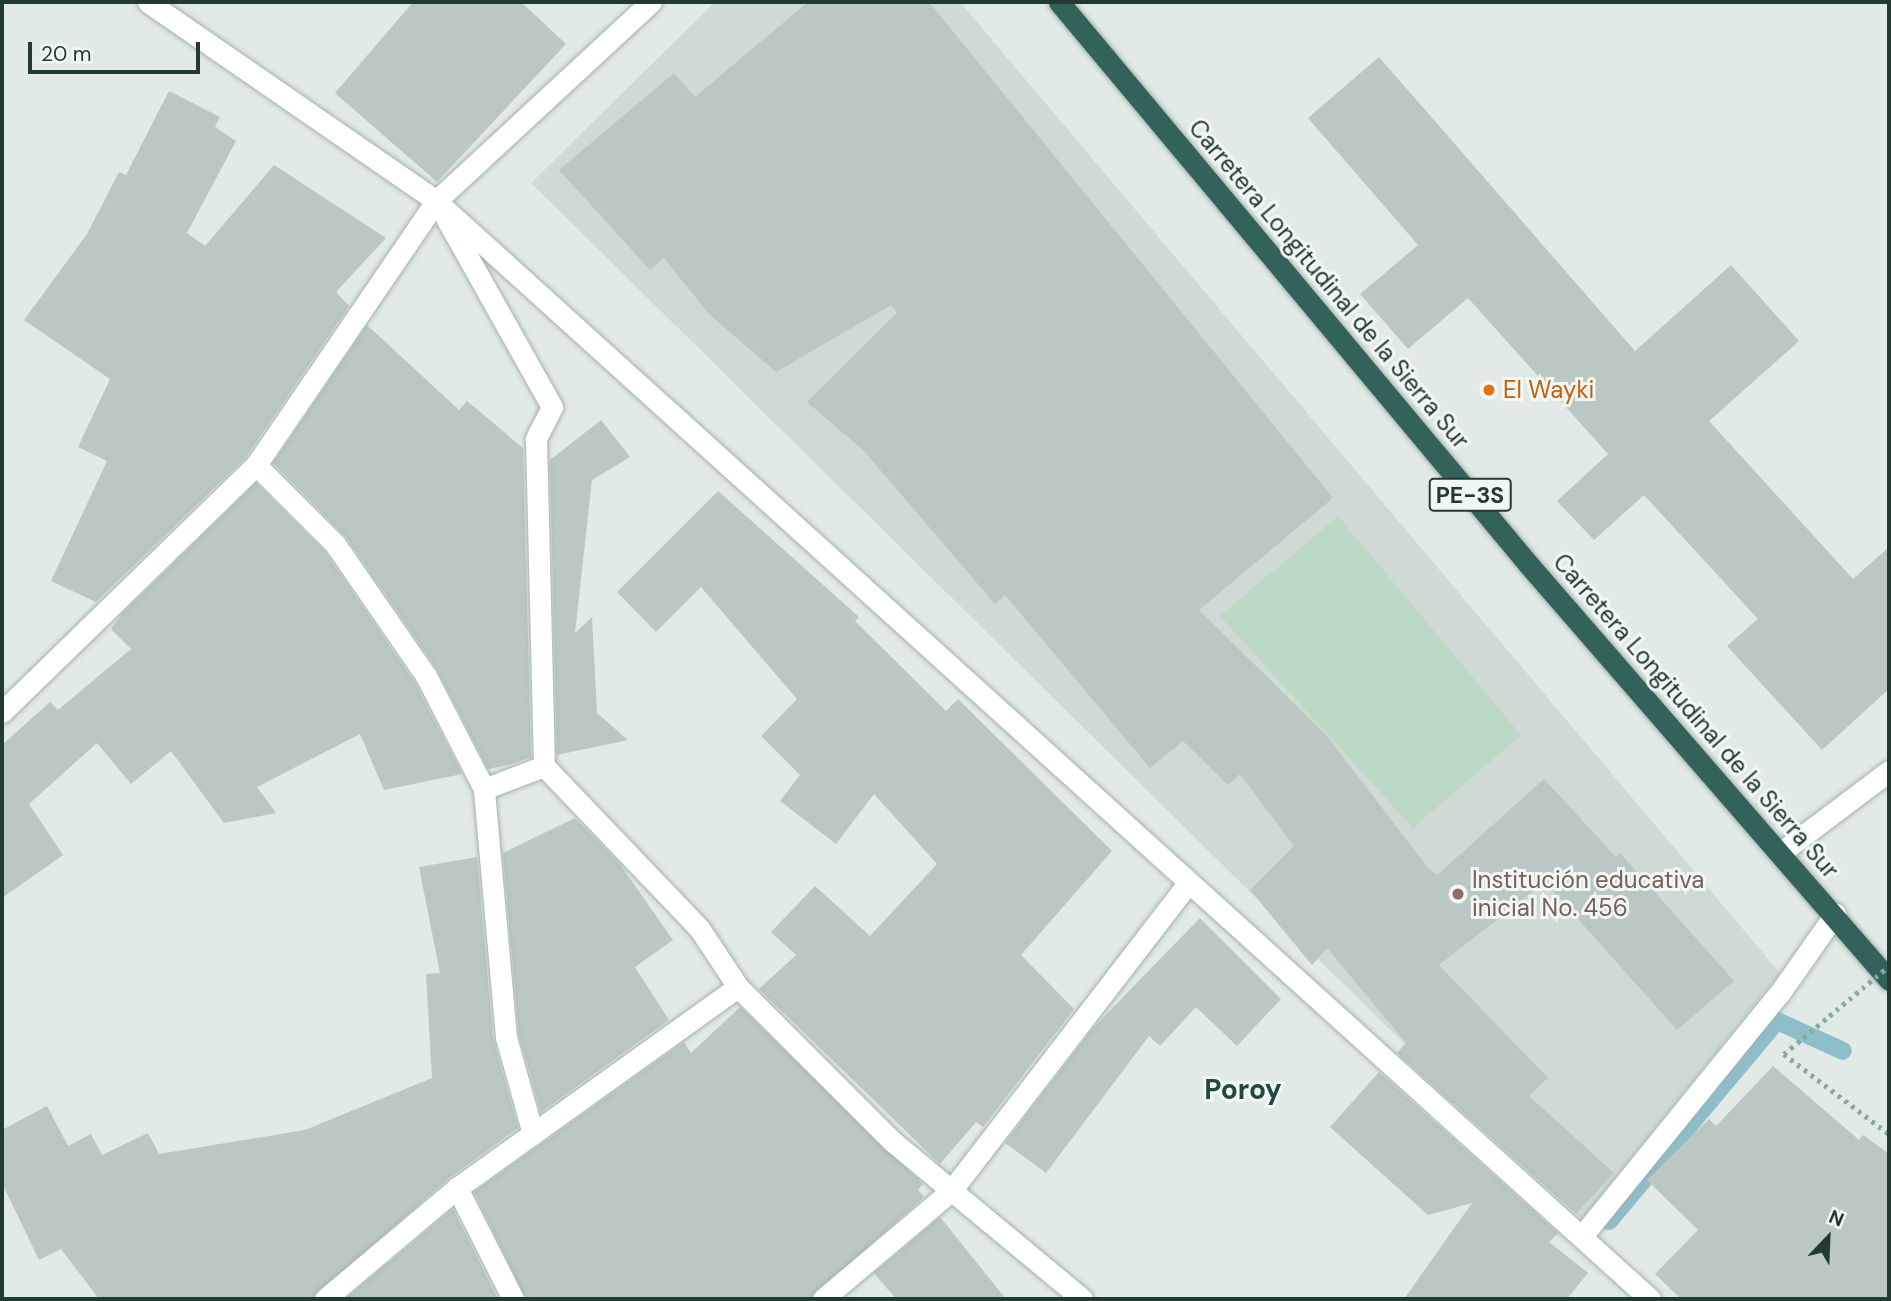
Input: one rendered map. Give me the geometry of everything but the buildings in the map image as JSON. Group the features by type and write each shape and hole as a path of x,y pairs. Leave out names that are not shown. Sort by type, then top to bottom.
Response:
{"highway":[{"name":"Carretera Longitudinal de la Sierra Sur","path":"1059,2 1529,565 1835,914 1889,980"}],"street":[{"path":"148,2 436,201 1650,1299"},
{"path":"2,712 257,465 436,201 651,2"},
{"path":"436,201 552,407 536,439 544,766 699,928 738,987 892,1141 1082,1299"},
{"path":"257,465 335,544 426,676 484,789 506,1037 533,1134"},
{"path":"484,789 544,766"},
{"path":"1780,853 1889,771"},
{"path":"823,1299 951,1191 1188,883"},
{"path":"1583,1236 1779,994 1835,914"},
{"path":"326,1299 457,1188 738,987"},
{"path":"457,1188 513,1299"}],"path":[{"path":"1889,966 1784,1054 1889,1134"}],"shaded area":[{"path":"715,2 960,2 1780,973 1582,1219 531,183"}],"green space":[{"path":"1338,516 1521,735 1413,828 1220,616"}],"waterway":[{"path":"1609,1221 1777,1021 1843,1051"}],"place":[{"name":"El Wayki","path":"1489,390"},
{"name":"Institución educativa inicial No. 456","path":"1458,894"}],"district":[{"name":"Poroy","path":"1243,1090"}]}
